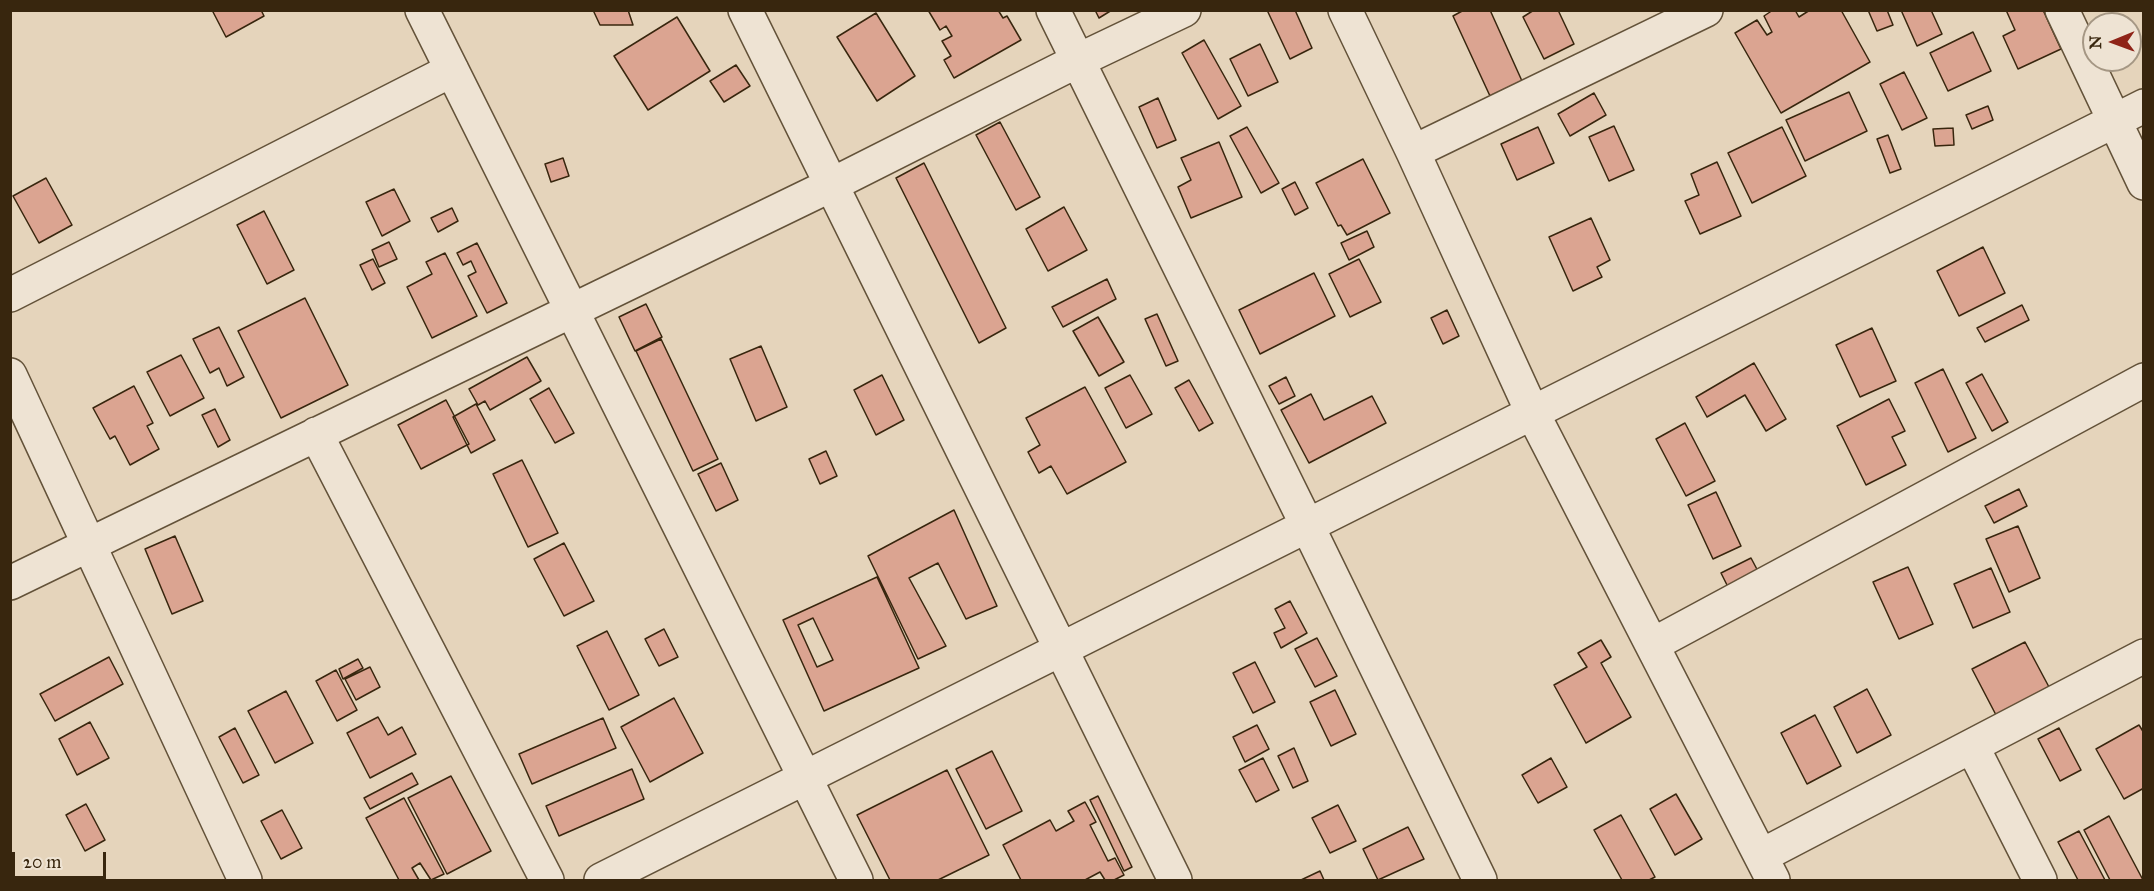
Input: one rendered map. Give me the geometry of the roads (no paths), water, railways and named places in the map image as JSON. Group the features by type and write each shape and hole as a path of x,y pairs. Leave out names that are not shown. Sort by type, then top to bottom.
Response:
{"street":[{"path":"422,10 856,880"},
{"path":"745,10 1174,880"},
{"path":"1053,10 1480,880"},
{"path":"10,583 1184,10"},
{"path":"1345,10 1533,414 1767,868 1972,746 2144,656"},
{"path":"1413,152 1706,10"},
{"path":"2062,10 2144,183"},
{"path":"10,295 452,70"},
{"path":"601,880 2144,106"},
{"path":"10,375 245,880"},
{"path":"1652,645 2144,380"},
{"path":"316,434 547,880"},
{"path":"1972,746 2040,880"}]}
